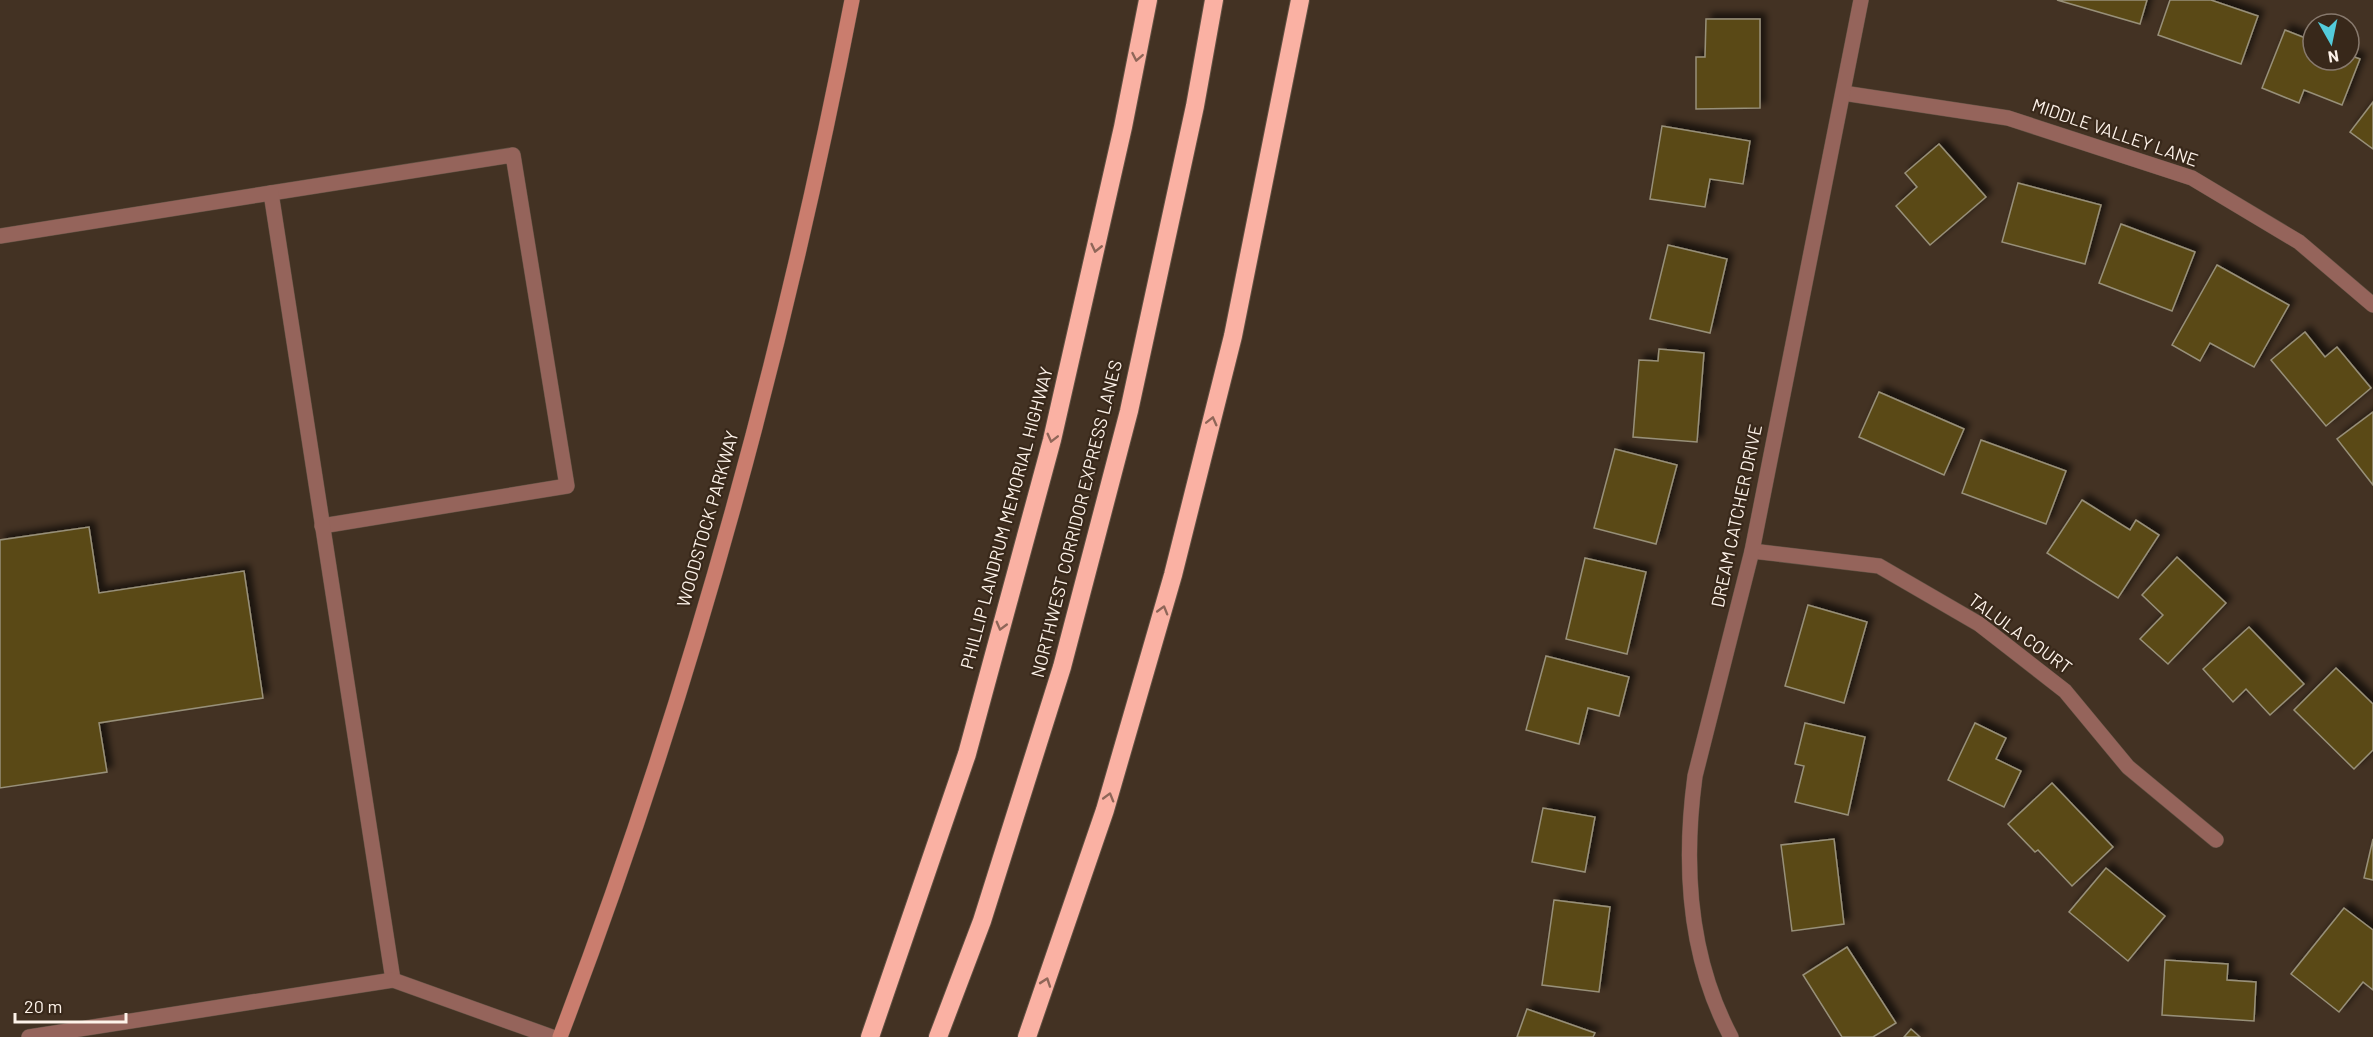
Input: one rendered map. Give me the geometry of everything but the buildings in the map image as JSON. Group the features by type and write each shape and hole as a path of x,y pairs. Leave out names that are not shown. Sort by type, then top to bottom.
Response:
{"highway":[{"name":"PHILLIP LANDRUM MEMORIAL HIGHWAY","path":"870,1037 967,754 1052,440 1123,127 1148,0"},
{"name":"NORTHWEST CORRIDOR EXPRESS LANES","path":"938,1037 982,921 1062,667 1129,411 1195,106 1214,0"},
{"path":"1027,1037 1105,810 1173,575 1233,336 1300,0"}],"main road":[{"name":"WOODSTOCK PARKWAY","path":"560,1037 629,844 719,555 760,406 797,258 832,103 852,0"}],"street":[{"name":"DREAM CATCHER DRIVE","path":"1731,1037 1709,981 1695,930 1689,872 1689,830 1695,776 1752,551 1861,0"},
{"name":"MIDDLE VALLEY LANE","path":"1843,93 2008,118 2192,178 2299,242 2373,306"},
{"path":"0,236 513,154 567,486 322,526"},
{"path":"271,194 393,980"},
{"name":"TALULA COURT","path":"1752,551 1879,566 1978,624 2065,691 2128,767 2216,840"},
{"path":"29,1037 393,980 552,1037"}]}
